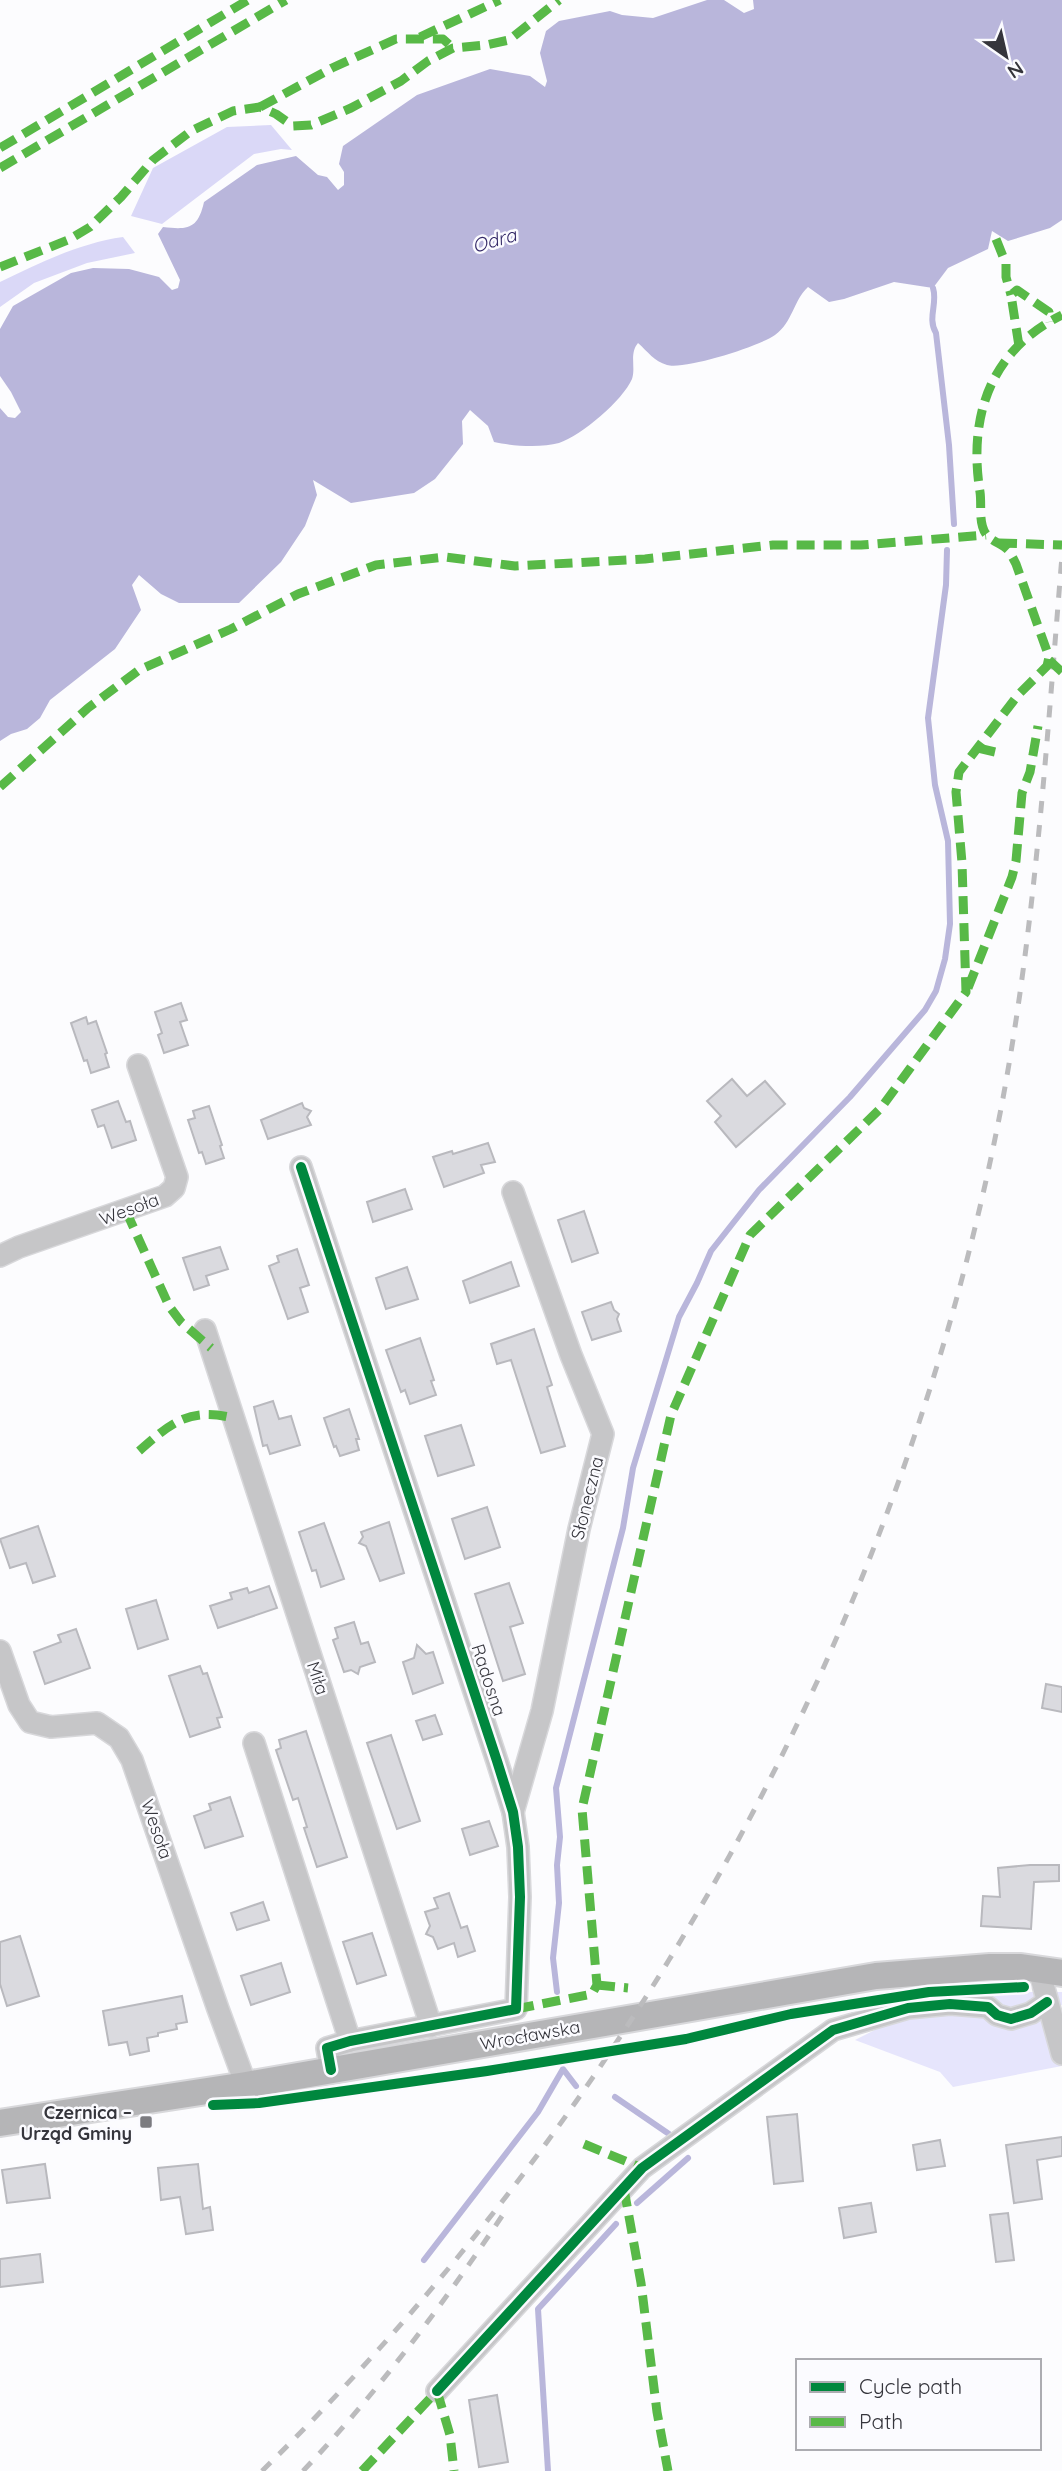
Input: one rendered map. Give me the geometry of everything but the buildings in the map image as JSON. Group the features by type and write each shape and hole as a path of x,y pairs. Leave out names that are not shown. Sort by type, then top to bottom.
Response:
{"main road":[{"name":"Wrocławska","path":"0,2123 246,2085 876,1976 970,1967 1056,1968"}],"street":[{"name":"Wesoła","path":"0,1256 165,1196 174,1188 177,1177 138,1065"},
{"name":"Radosna","path":"301,1167 513,1812 520,1872 516,2009 350,2041 327,2048 331,2070"},
{"name":"Słoneczna","path":"513,1192 571,1355 603,1434 569,1574 542,1711 513,1812"},
{"name":"Miła","path":"205,1330 431,2025"},
{"name":"Wesoła","path":"0,1651 19,1705 30,1722 51,1727 97,1723 119,1738 132,1760 246,2085"},
{"path":"254,1743 350,2041"},
{"path":"1056,1968 1047,2002 1062,2054"},
{"path":"437,2391 642,2168 833,2029 908,2008 950,2004 988,2007 998,2015 1011,2019 1031,2013 1047,2002"}],"shaded area":[{"path":"271,125 292,150 281,149 254,154 162,224 131,216 153,168 227,127"},
{"path":"123,237 135,253 87,263 34,283 0,307 0,282 75,249"},
{"path":"1062,1992 1062,2066 953,2087 940,2072 855,2040 944,1995"}],"water":[{"name":"Odra","path":"707,0 724,0 744,13 754,9 753,0 1062,0 1062,220 1050,228 1008,241 992,231 988,249 948,268 933,288 894,282 829,302 808,287 786,324 775,335 722,356 689,364 667,365 655,359 638,343 634,352 632,379 620,397 589,425 559,443 526,446 494,442 488,426 470,410 462,421 463,444 435,479 414,493 351,503 313,480 317,495 305,526 281,562 239,603 179,603 161,594 139,575 132,585 141,610 115,649 50,700 40,718 27,729 0,741 0,408 8,417 15,418 21,412 0,376 0,329 13,306 71,273 93,268 129,269 159,277 172,290 178,288 180,280 158,234 163,227 191,226 199,218 204,202 257,165 296,156 318,175 327,177 338,190 344,185 344,172 339,164 343,146 417,95 490,69 530,76 545,87 547,81 540,53 546,31 559,21 610,11 653,18"}],"waterway":[{"path":"933,288 932,322 936,333 949,445 954,524"},
{"path":"557,1992 553,1958 559,1903 557,1865 560,1837 556,1788 623,1528 633,1468 679,1317 711,1251 759,1190 850,1097 925,1010 936,991 945,959 950,924 948,841 935,785 928,718 946,585 947,550"},
{"path":"424,2260 538,2112 563,2069 576,2086"},
{"path":"615,2097 669,2134"},
{"path":"637,2203 688,2158"},
{"path":"548,2471 538,2309 616,2224"}],"railway":[{"path":"262,2471 398,2327 523,2174 637,2011 738,1841 825,1664 899,1480 959,1291 1003,1098 1032,896 1062,556"},
{"path":"303,2471 357,2411 408,2348 502,2216"}],"marked path":[{"path":"0,148 248,0"},
{"path":"0,168 286,0"},
{"path":"420,37 500,0"},
{"path":"0,267 68,240 90,227 153,160 191,131 233,111 260,107 293,126 311,125 351,108 401,81 428,61 453,48 509,40 559,0"},
{"path":"260,107 332,68 396,39 443,39 453,48"},
{"path":"996,239 1006,264 1011,295"},
{"path":"1019,346 1011,295 1017,290 1049,312 1050,322"},
{"path":"516,2009 592,1994 597,1985 582,1809 671,1415 750,1235 881,1108 966,992 962,863 956,792 959,772 1018,695 1047,666 1049,657 1014,561 1008,550 991,539 984,530 977,464 978,438 982,412 1001,367 1017,347 1037,330 1062,315"},
{"path":"0,787 88,708 139,670 231,629 298,594 376,565 445,557 515,566 645,559 773,545 861,545 986,535"},
{"path":"999,543 1062,545"},
{"path":"1049,660 1062,672"},
{"path":"968,988 1012,877 1022,793 1030,772 1038,726"},
{"path":"978,748 995,752"},
{"path":"126,1211 169,1306 181,1322 211,1348"},
{"path":"139,1451 171,1425 192,1416 218,1415 233,1418"},
{"path":"597,1985 628,1988"},
{"path":"584,2144 642,2168"},
{"path":"624,2189 641,2283 657,2412 668,2471"},
{"path":"437,2391 450,2435 454,2471"},
{"path":"362,2471 437,2391"}],"cycle path":[{"path":"301,1167 513,1812 518,1847 520,1897 516,2009 350,2041 327,2048 331,2070"},
{"path":"213,2105 259,2103 487,2071 686,2039 791,2014 929,1992 1024,1987"},
{"path":"437,2391 642,2168 833,2030 908,2008 950,2004 988,2007 997,2015 1011,2019 1031,2013 1047,2002"}],"place":[{"name":"Czernica – Urząd Gminy","path":"146,2122"}]}
